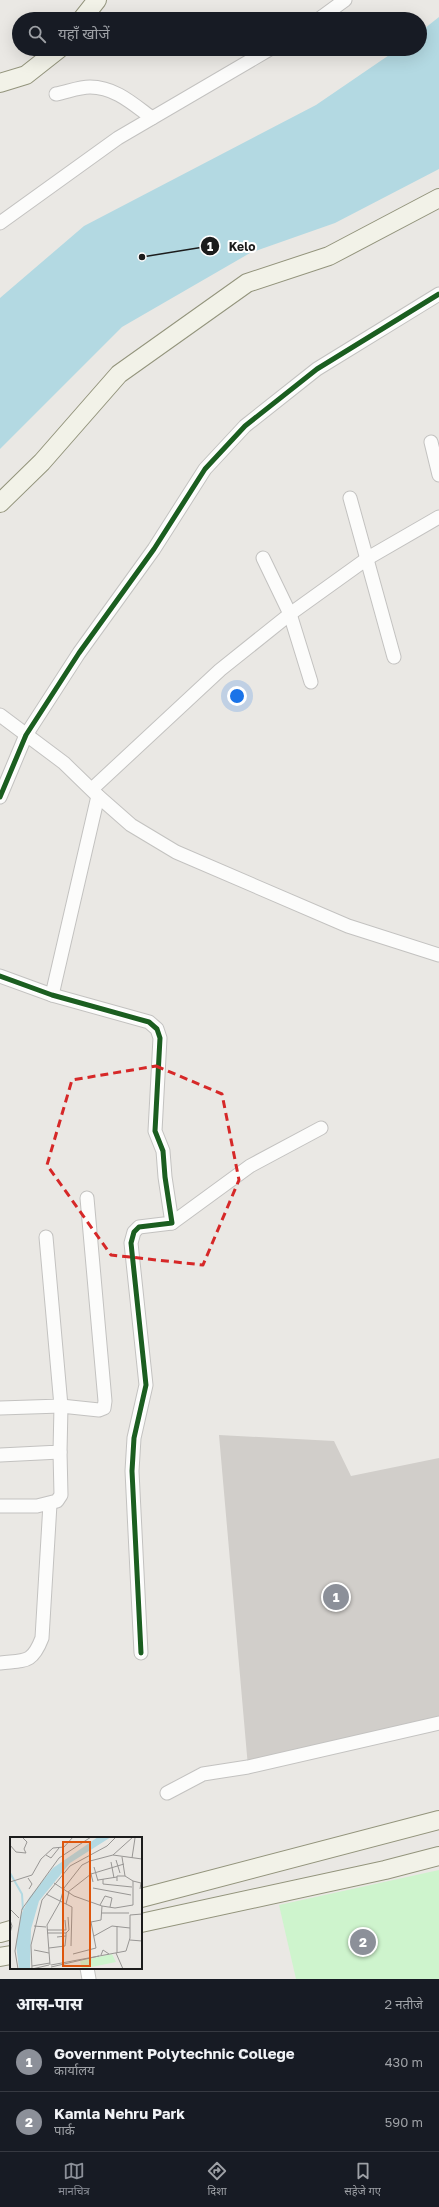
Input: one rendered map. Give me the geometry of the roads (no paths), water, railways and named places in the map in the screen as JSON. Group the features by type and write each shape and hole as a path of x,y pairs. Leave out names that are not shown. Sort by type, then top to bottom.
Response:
{"street":[{"path":"88,12 97,0"},
{"path":"329,12 345,0"},
{"path":"0,83 26,76 50,56"},
{"path":"0,223 118,138 258,56"},
{"path":"56,94 89,87 101,88 120,94 152,118"},
{"path":"0,503 42,462 119,374 247,283 329,256 439,198"},
{"path":"0,797 26,735 80,653 154,549 205,469 246,426 317,369 439,294"},
{"path":"431,442 439,475"},
{"path":"350,498 368,558 394,657"},
{"path":"52,995 95,793 220,670 290,614 368,558 439,517"},
{"path":"263,558 290,614 311,682"},
{"path":"0,715 64,763 131,825 176,852 348,926 439,955"},
{"path":"0,976 52,995 149,1022 157,1028 160,1038 155,1131 164,1150 165,1177 172,1223"},
{"path":"141,1653 132,1471 134,1438 146,1385 131,1243 134,1232 139,1227 172,1223 250,1166 321,1128"},
{"path":"0,1408 61,1406 99,1410 104,1408 105,1403 87,1198"},
{"path":"0,1506 50,1504 57,1501 60,1494 61,1406 46,1237"},
{"path":"0,1455 60,1452"},
{"path":"0,1663 25,1660 35,1654 42,1638 50,1504"},
{"path":"167,1793 203,1774 248,1767 439,1723"},
{"path":"142,1898 439,1820"},
{"path":"142,1923 385,1870 439,1856"},
{"path":"0,1933 10,1930"},
{"path":"0,1957 10,1955"},
{"path":"87,1969 89,1979"}],"water":[{"path":"439,17 439,169 335,223 250,253 122,327 0,449 0,298 84,226 316,105 388,56 427,56 427,26"}],"place":[{"name":"Kelo","path":"142,257"},
{"name":"Government Polytechnic College","path":"336,1597"},
{"name":"Kamla Nehru Park","path":"363,1942"}]}
